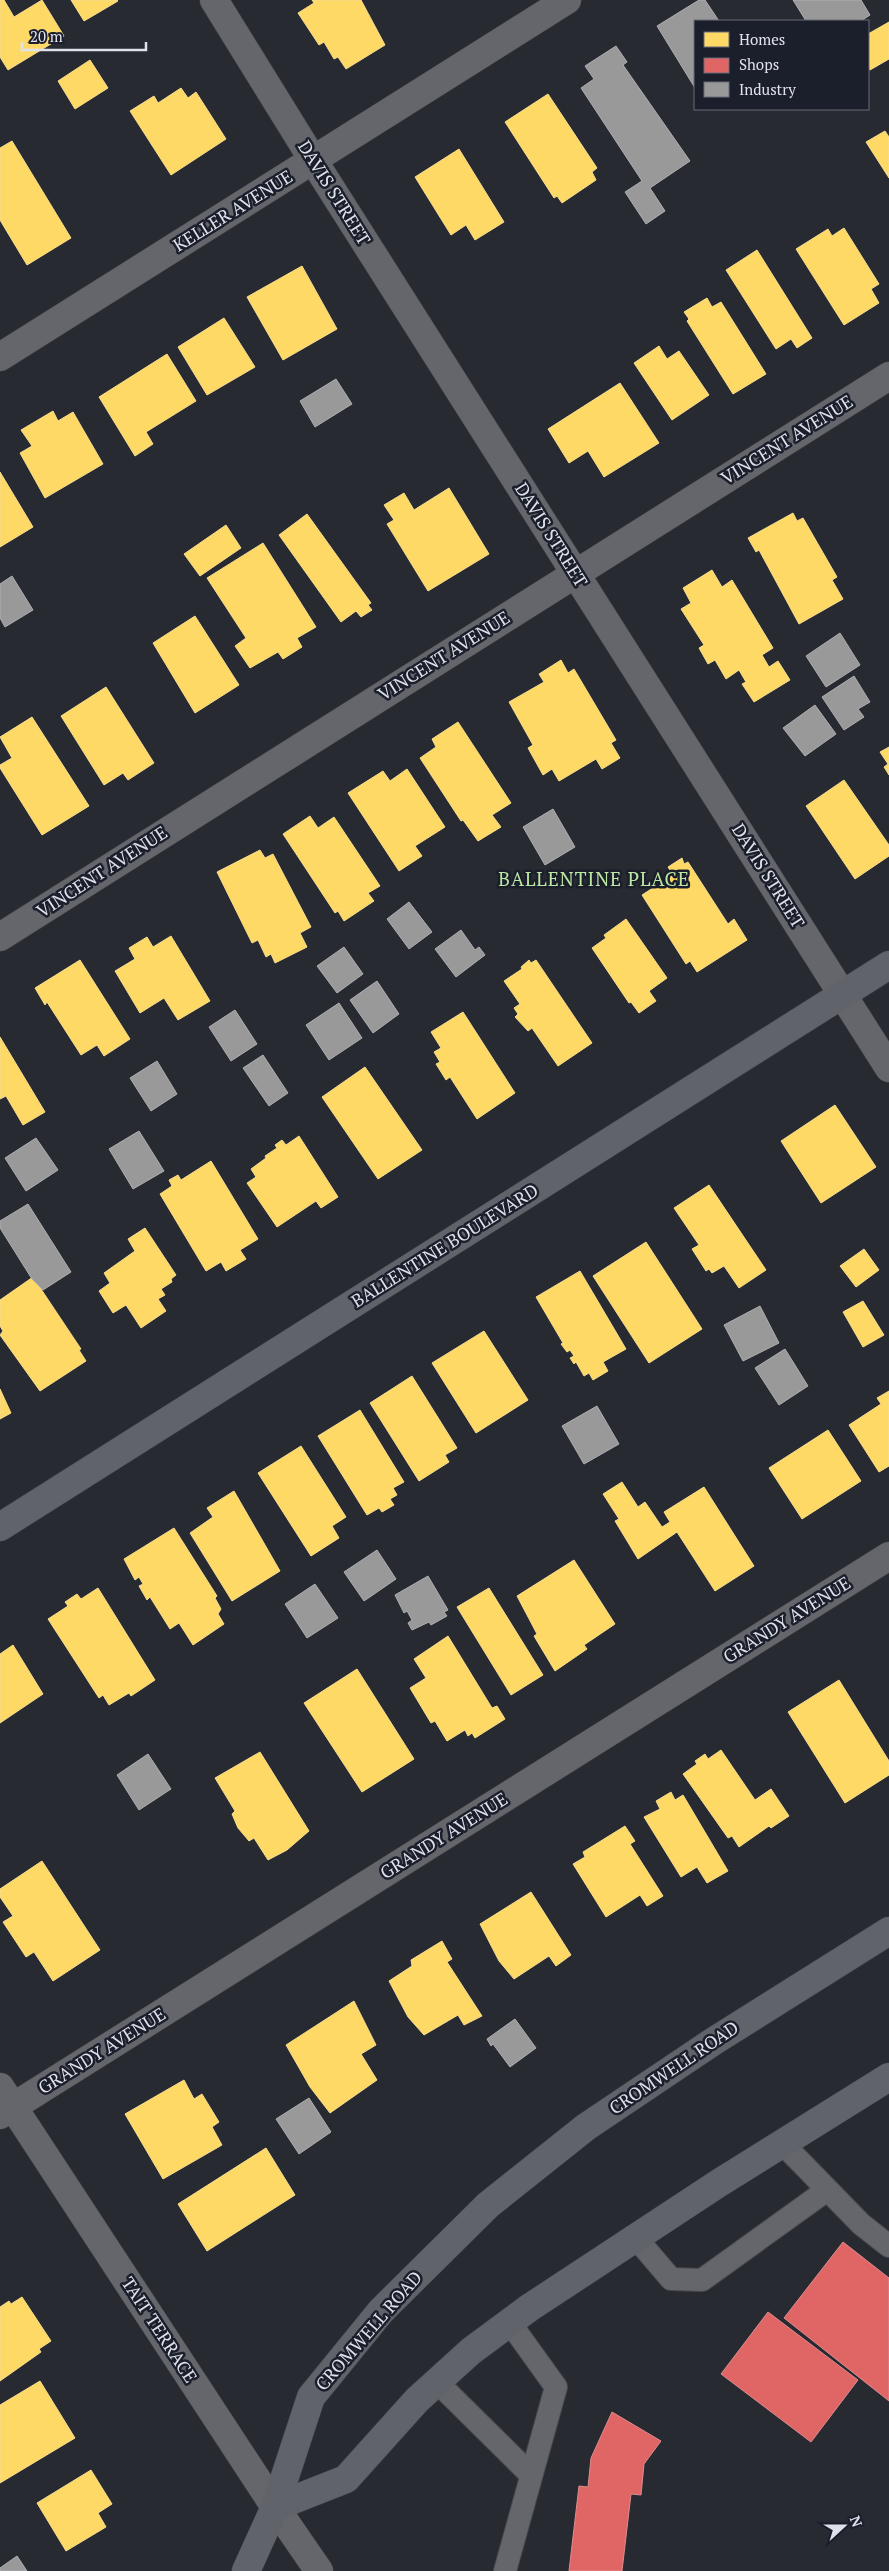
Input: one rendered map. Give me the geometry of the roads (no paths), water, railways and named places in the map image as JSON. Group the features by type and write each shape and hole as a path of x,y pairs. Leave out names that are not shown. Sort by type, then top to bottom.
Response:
{"street":[{"name":"DAVIS STREET","path":"214,0 313,160 889,1068"},
{"name":"KELLER AVENUE","path":"0,357 567,0"},
{"name":"VINCENT AVENUE","path":"0,937 284,755 459,648 575,572 889,376"},
{"name":"BALLENTINE BOULEVARD","path":"0,1527 889,965"},
{"name":"GRANDY AVENUE","path":"4,2103 889,1556"},
{"name":"CROMWELL ROAD","path":"243,2569 275,2507 311,2397 381,2312 488,2204 594,2122 714,2041 889,1931"},
{"path":"275,2507 346,2479 417,2400 471,2351 636,2238 782,2143 889,2077"},
{"name":"TAIT TERRACE","path":"4,2103 319,2571"}],"lane":[{"path":"782,2143 861,2224 889,2246"},
{"path":"636,2238 671,2279 702,2280 827,2190"},
{"path":"505,2571 556,2387 510,2323"},
{"path":"437,2382 531,2475"}],"district":[{"name":"BALLENTINE PLACE","path":"594,879"}]}
